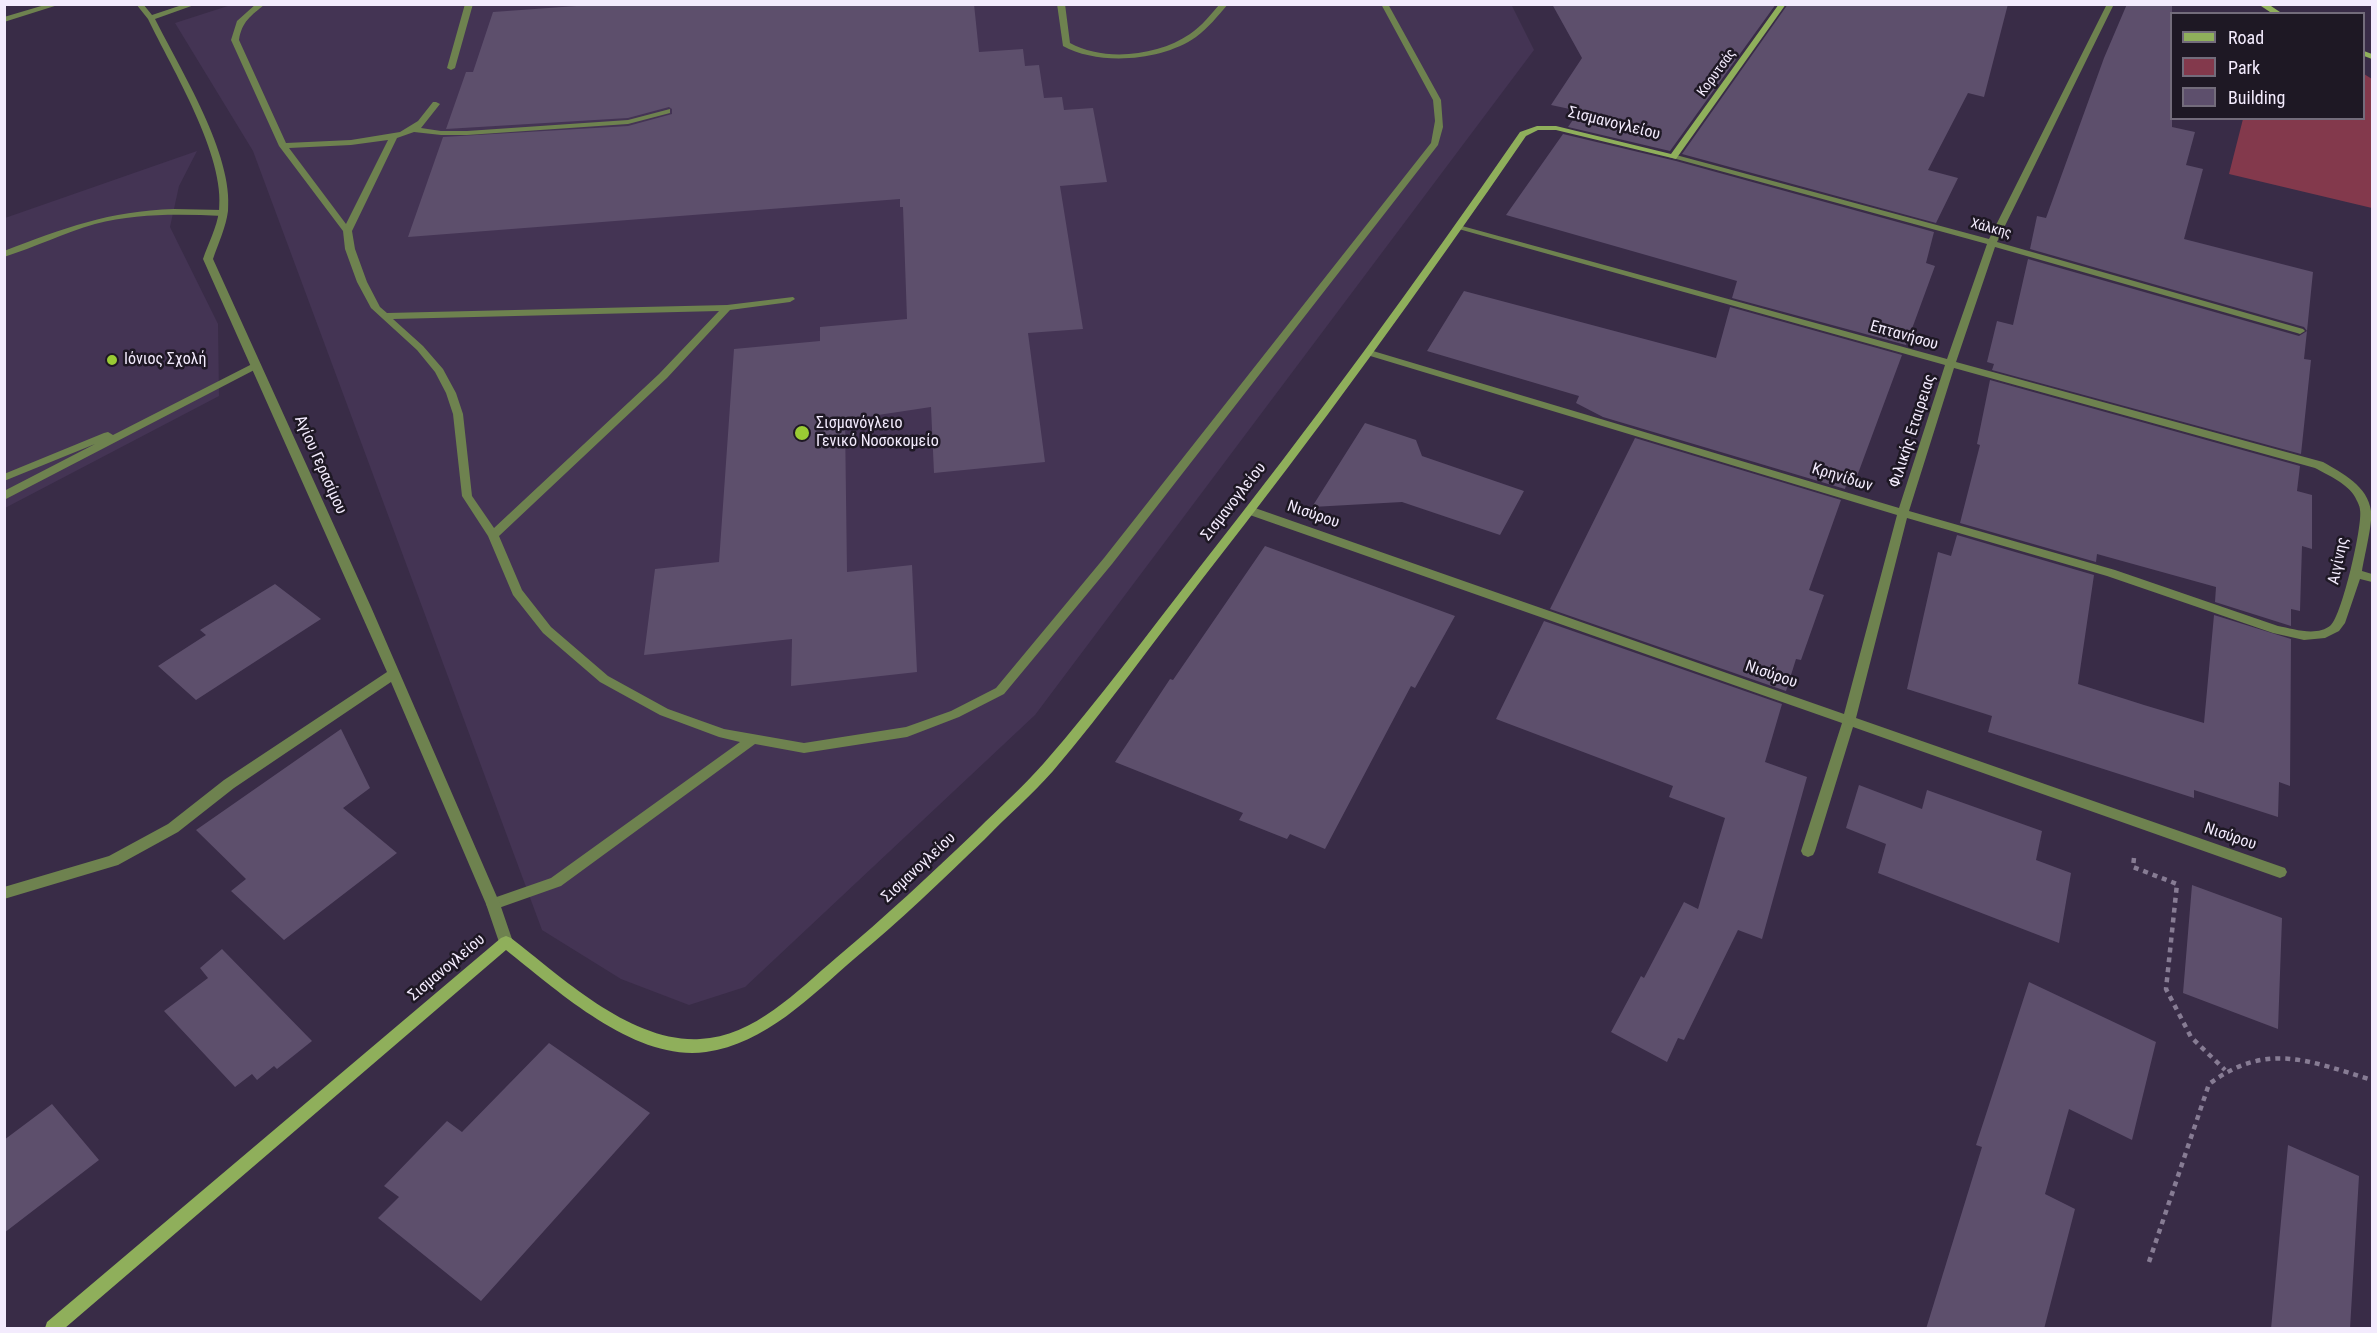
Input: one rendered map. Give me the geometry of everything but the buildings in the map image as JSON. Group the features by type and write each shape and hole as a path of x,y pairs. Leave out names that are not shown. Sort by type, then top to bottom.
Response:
{"street":[{"path":"4,20 58,4"},
{"name":"Αγίου Γερασίμου","path":"139,4 151,18 211,138 224,195 223,213 208,259 394,674 493,904 506,942"},
{"path":"151,18 194,4"},
{"path":"262,4 248,13 237,25 235,40 283,146 347,231 350,249 376,308 420,348 439,371 451,393 458,414 467,496 493,535 517,592 547,630 604,679 664,712 723,734 804,748 907,732 955,714 1000,691 1108,561 1435,143 1440,130 1441,118 1437,100 1384,4"},
{"path":"451,68 469,4"},
{"path":"1061,4 1066,44 1083,54 1104,56 1157,49 1191,37 1225,4"},
{"name":"Κορυτσάς","path":"1673,157 1783,4"},
{"name":"Φιλικής Εταιρειας","path":"1808,851 1849,720 1903,513 1992,243 2110,4"},
{"path":"2261,4 2276,12"},
{"path":"414,129 428,116 436,104"},
{"path":"283,146 375,140 414,129 441,133 628,122 667,111"},
{"name":"Σισμανογλείου","path":"53,1329 506,942 587,1004 656,1042 678,1047 700,1046 724,1042 754,1030 873,936 1047,768 1251,511 1370,353 1523,134 1538,128 1556,128 1673,157"},
{"path":"347,231 395,134"},
{"name":"Χάλκης","path":"1673,157 1992,243 2300,331"},
{"path":"4,254 92,222 138,213 181,211 223,213"},
{"name":"Επτανήσου","path":"1459,228 2319,465 2339,476"},
{"path":"386,316 727,308 790,299"},
{"path":"493,535 663,376 727,308"},
{"name":"Κρηνίδων","path":"1370,353 2111,573 2277,630 2304,636"},
{"path":"4,496 256,364"},
{"path":"4,478 160,415"},
{"name":"Αιγίνης","path":"2304,636 2325,634 2339,623 2356,574 2366,512 2359,493 2339,476"},
{"name":"Νισύρου","path":"1251,511 2280,872"},
{"path":"2356,574 2373,578"},
{"path":"4,893 113,861 173,828 229,784 394,674"},
{"path":"493,904 556,882 752,740"}],"path":[{"path":"2138,823 2133,867 2176,884 2166,989 2191,1038 2225,1070"},
{"path":"2149,1262 2209,1084 2225,1070 2244,1062 2273,1057 2308,1061 2373,1080"}],"shaded area":[{"name":"Σισμανόγλειο Γενικό Νοσοκομείο","path":"234,4 1511,4 1534,50 1035,715 745,987 689,1005 621,979 542,930 253,151 175,23"},
{"name":"Ιόνιος Σχολή","path":"197,151 179,186 170,227 218,324 219,396 5,508 5,218"}],"green space":[{"path":"2365,75 2372,79 2372,208 2229,174 2243,120 2365,120"}],"place":[{"name":"Ιόνιος Σχολή","path":"112,360"},
{"name":"Σισμανόγλειο Γενικό Νοσοκομείο","path":"802,433"}]}
